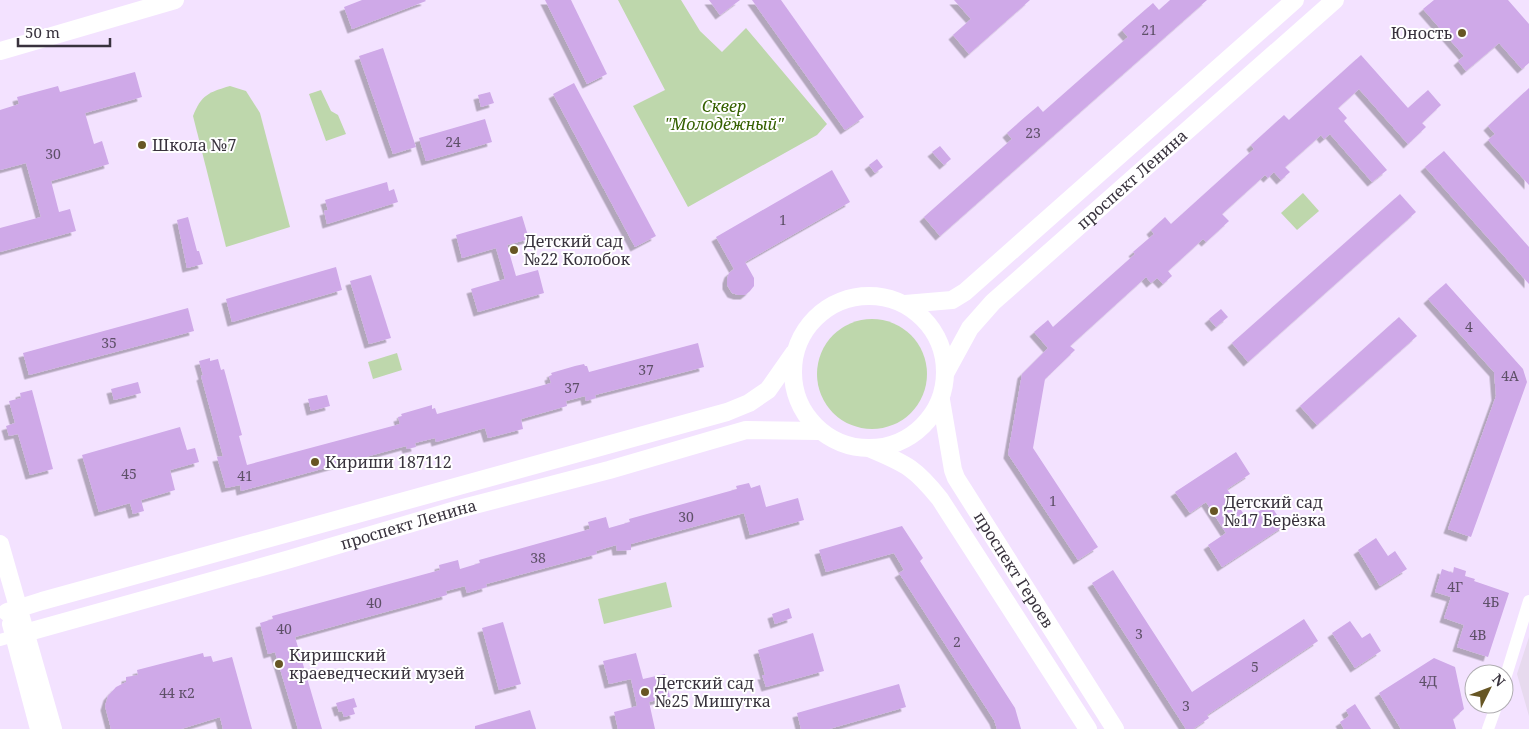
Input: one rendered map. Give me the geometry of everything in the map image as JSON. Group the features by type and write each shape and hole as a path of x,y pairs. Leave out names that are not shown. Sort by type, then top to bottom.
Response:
{"main road":[{"path":"0,51 175,0"},
{"name":"проспект Ленина","path":"905,304 952,300 965,292 1295,0"},
{"name":"проспект Ленина","path":"946,372 970,328 988,307 1336,0"},
{"path":"862,295 884,297 905,304 927,322 941,345 946,372 940,400 925,425 900,442 872,449 850,447 831,439 819,431 801,409 792,382 794,353 810,322 824,309 842,300 862,295"},
{"name":"проспект Ленина","path":"8,611 727,412 749,403 768,390 794,353"},
{"name":"проспект Героев","path":"940,400 956,478 1115,729"},
{"name":"проспект Ленина","path":"13,636 746,430 819,431"},
{"name":"проспект Героев","path":"872,449 912,468 924,479 940,499 1088,729"},
{"path":"0,544 13,636 39,729"},
{"path":"0,588 8,611"},
{"path":"13,636 53,729"}],"street":[{"path":"1510,664 1529,601"},
{"path":"1488,729 1493,714"}],"shaded area":[{"path":"1529,637 1529,716 1517,674"}],"green space":[{"name":"Сквер \"Молодёжный\"","path":"618,0 681,0 700,31 722,52 746,28 827,124 817,135 688,207 633,106 665,90"},
{"path":"230,86 246,91 260,113 290,227 226,247 193,116 199,103 207,95"},
{"path":"321,90 331,111 338,115 346,134 326,141 309,94"},
{"path":"1303,193 1319,211 1297,230 1281,213"},
{"path":"872,319 893,323 911,335 923,353 927,374 923,395 911,413 893,425 872,429 851,425 833,413 821,395 817,374 821,353 833,335 851,323"},
{"path":"397,353 402,370 373,379 368,362"},
{"path":"666,582 672,607 604,624 598,599"}],"building":[{"path":"362,0 426,1 352,29 344,7"},
{"path":"545,0 571,0 607,74 587,84"},
{"path":"709,0 740,0 720,15"},
{"path":"752,0 781,0 864,117 845,130"},
{"path":"954,0 1030,0 969,54 953,35 971,19"},
{"path":"1170,0 1207,0 940,236 924,217 1012,139 1007,133 1025,117 1038,106 1043,112 1128,37 1122,30 1153,3 1159,10"},
{"name":"Юность","path":"1434,0 1508,0 1529,24 1529,63 1522,69 1499,43 1466,71 1458,61 1464,56 1423,9"},
{"path":"383,48 416,147 393,154 359,56"},
{"path":"1361,55 1408,108 1428,90 1441,105 1422,123 1426,127 1408,144 1359,89 1338,108 1347,118 1344,121 1387,170 1372,182 1330,134 1324,139 1321,135 1285,167 1290,172 1281,180 1274,172 1268,178 1265,175 1222,214 1229,221 1206,242 1203,239 1168,271 1172,276 1163,284 1157,278 1151,283 1146,277 1070,346 1075,350 1045,379 1033,448 1098,547 1078,560 1008,454 1022,374 1048,348 1034,332 1048,320 1053,327 1135,254 1133,252 1154,234 1151,230 1165,217 1171,224 1254,149 1251,145 1284,115 1289,120"},
{"path":"135,72 142,97 85,113 94,144 102,141 109,164 51,181 59,212 70,209 76,231 0,252 0,228 41,217 26,163 0,170 0,110 19,104 17,97 58,86 60,92"},
{"path":"574,83 656,236 635,247 553,94"},
{"path":"1529,88 1529,185 1488,140 1495,134 1488,126"},
{"path":"490,92 494,103 481,107 478,95"},
{"path":"485,119 492,142 426,161 419,138"},
{"path":"940,146 951,159 944,165 932,152"},
{"path":"1444,151 1529,247 1529,284 1425,167"},
{"path":"877,159 883,167 875,173 869,165"},
{"path":"832,170 850,202 745,262 754,278 754,286 745,295 732,293 727,285 727,279 729,273 734,269 716,237"},
{"path":"387,182 389,191 394,189 398,202 327,224 324,211 328,210 325,200"},
{"path":"1400,194 1416,212 1248,362 1232,343"},
{"path":"522,216 529,239 507,245 516,276 538,270 544,293 478,312 471,289 505,279 496,248 462,258 456,235"},
{"path":"188,217 197,251 199,251 203,264 187,268 177,220"},
{"path":"336,267 342,290 232,322 226,299"},
{"path":"371,275 391,338 369,344 350,281"},
{"path":"1446,283 1523,369 1527,382 1471,537 1448,529 1496,396 1494,372 1428,299"},
{"path":"188,308 194,331 29,375 23,353"},
{"path":"1221,309 1228,317 1216,327 1209,319"},
{"path":"1399,317 1417,336 1317,425 1300,406"},
{"path":"698,343 704,367 595,395 596,398 586,401 585,396 566,401 567,406 521,419 523,429 488,438 485,428 436,442 435,438 415,443 416,447 407,449 406,446 241,491 240,485 226,488 217,457 223,456 201,376 203,375 199,361 210,358 210,361 218,359 221,370 224,369 242,435 239,436 247,465 400,424 398,417 402,416 401,414 432,405 432,409 435,408 437,414 551,383 549,376 552,375 551,373 575,366 584,364 589,372"},
{"path":"138,382 141,393 114,400 111,389"},
{"path":"32,390 53,469 30,475 18,434 9,436 6,426 15,423 9,401 21,398 20,393"},
{"path":"327,395 330,406 311,411 308,399"},
{"path":"180,427 187,450 195,448 199,462 170,470 175,490 141,500 144,511 133,514 130,503 99,512 82,455"},
{"path":"1236,452 1250,474 1227,489 1247,519 1270,504 1284,526 1222,567 1208,545 1226,533 1206,502 1190,513 1175,492"},
{"path":"749,483 751,488 760,485 766,507 798,498 804,520 750,535 744,513 631,544 631,550 617,551 616,545 596,551 597,554 486,584 487,587 467,593 465,586 446,591 447,595 295,637 322,729 298,729 275,652 268,654 260,623 273,619 272,616 440,570 439,565 458,560 460,569 480,563 479,560 590,529 588,522 606,517 609,528 630,522 629,519 737,489 736,486"},
{"path":"902,526 923,558 920,561 1015,708 1021,729 997,729 994,720 899,573 904,570 894,553 826,572 819,550"},
{"path":"1376,538 1388,556 1395,551 1407,569 1380,586 1358,550"},
{"path":"1454,567 1466,571 1465,576 1475,579 1474,581 1509,593 1488,657 1457,647 1464,625 1444,618 1451,597 1435,592 1442,569 1453,573"},
{"path":"1113,570 1192,692 1304,619 1318,641 1207,715 1209,718 1193,729 1186,729 1092,583"},
{"path":"789,608 792,618 775,624 772,614"},
{"path":"1350,621 1362,638 1370,633 1381,651 1355,668 1332,633"},
{"path":"503,622 521,684 499,690 482,628"},
{"path":"813,633 824,671 766,687 762,675 765,675 758,650"},
{"path":"203,653 204,657 211,656 213,662 232,657 252,729 223,729 220,717 181,729 111,729 105,706 108,696 116,687 126,682 126,677 138,675 137,670"},
{"path":"636,653 643,679 665,674 670,697 649,702 655,729 618,729 614,712 637,706 631,679 609,684 603,661"},
{"path":"1434,658 1455,667 1464,709 1453,719 1456,729 1401,729 1379,693"},
{"path":"899,684 906,707 829,729 801,729 797,713"},
{"path":"354,698 357,707 353,708 355,714 344,717 342,711 339,712 336,703"},
{"path":"1355,704 1371,729 1344,729 1340,722 1349,716 1346,710"},
{"path":"530,710 536,729 475,729 475,726"}],"place":[{"name":"Юность","path":"1462,33"},
{"name":"Школа №7","path":"142,145"},
{"name":"Детский сад №22 Колобок","path":"514,250"},
{"name":"Кириши 187112","path":"315,462"},
{"name":"Детский сад №17 Берёзка","path":"1214,511"},
{"name":"Киришский краеведческий музей","path":"279,664"},
{"name":"Детский сад №25 Мишутка","path":"645,692"}]}
